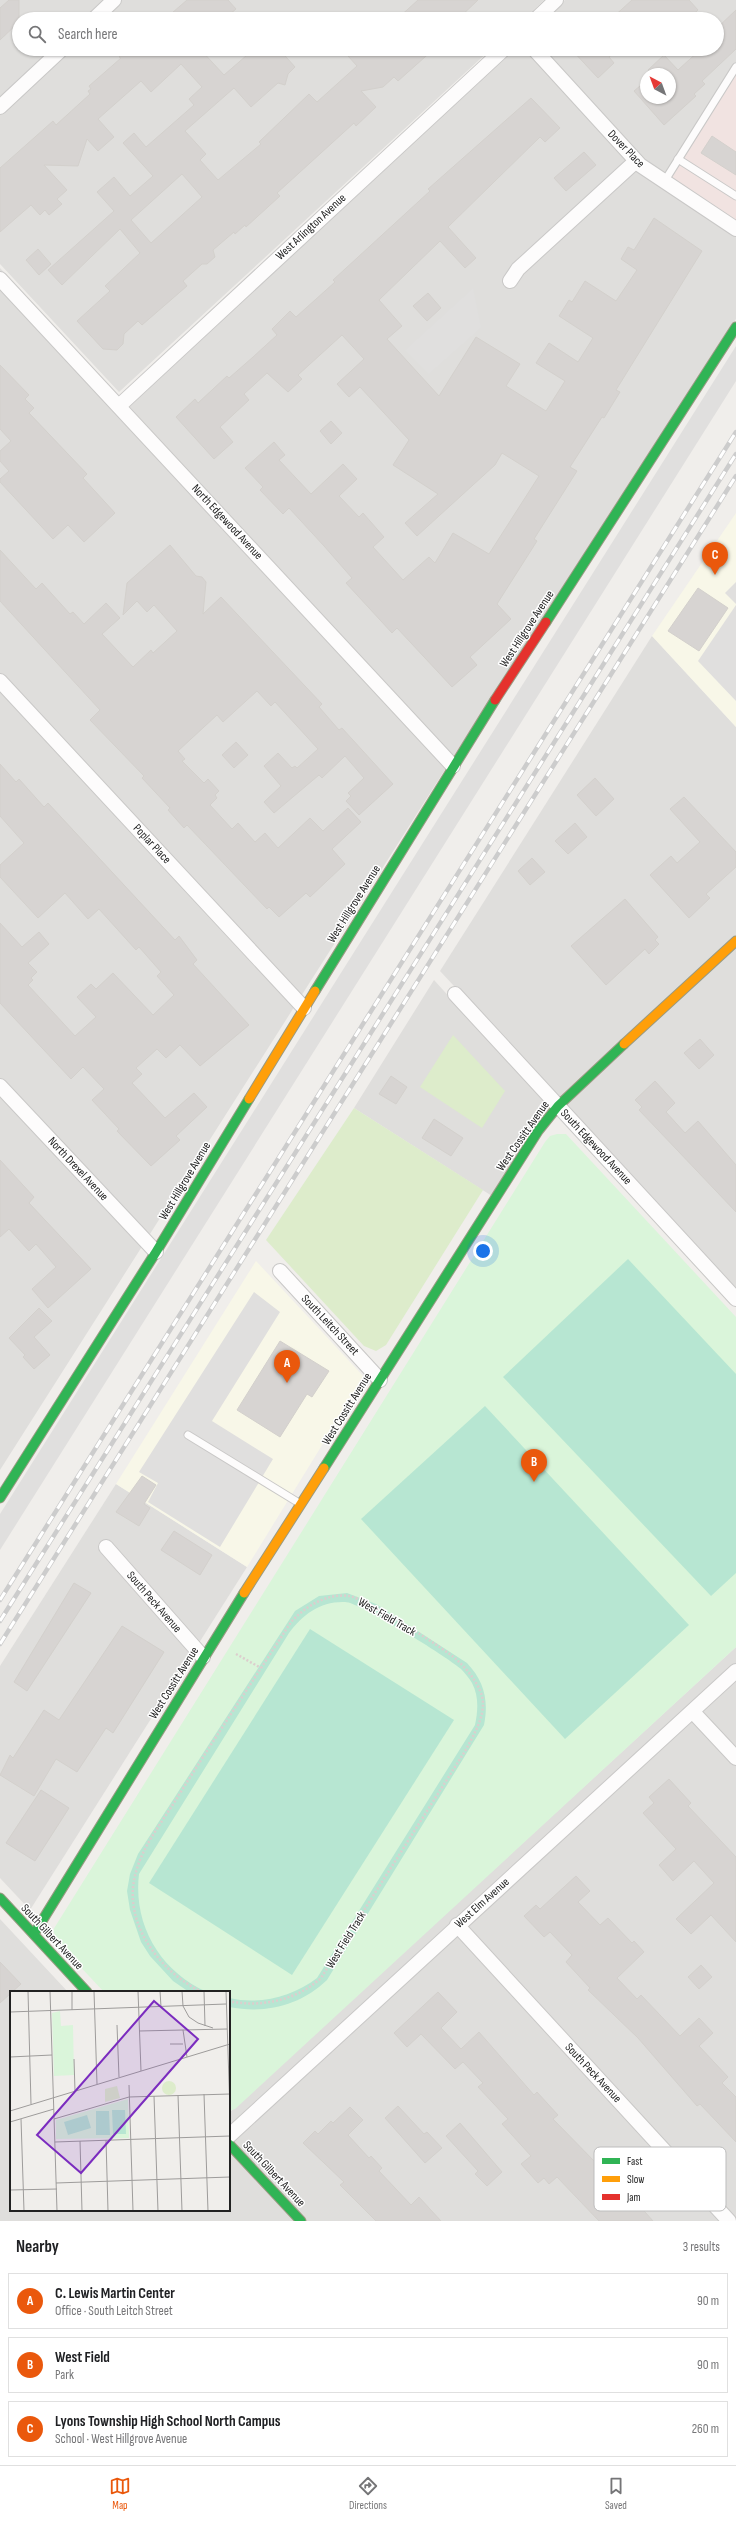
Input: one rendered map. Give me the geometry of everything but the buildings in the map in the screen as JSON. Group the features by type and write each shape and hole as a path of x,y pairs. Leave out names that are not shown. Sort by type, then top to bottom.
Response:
{"street":[{"path":"101,12 114,0"},
{"path":"543,12 556,0"},
{"path":"0,107 55,56"},
{"name":"West Arlington Avenue","path":"119,406 496,56"},
{"name":"Dover Place","path":"540,56 636,161 664,182 736,229"},
{"path":"510,280 518,269 636,161"},
{"name":"North Edgewood Avenue","path":"0,279 453,766"},
{"name":"West Hillgrove Avenue","path":"1,1496 156,1252 453,766 736,327"},
{"name":"Poplar Place","path":"0,680 304,1008"},
{"name":"West Cossitt Avenue","path":"34,1934 203,1657 538,1131 558,1106 736,941"},
{"name":"South Edgewood Avenue","path":"455,994 736,1299"},
{"name":"North Drexel Avenue","path":"0,1086 156,1252"},
{"name":"South Leitch Street","path":"280,1271 380,1380"},
{"name":"South Peck Avenue","path":"106,1546 203,1657"},
{"name":"West Elm Avenue","path":"230,2135 457,1925 693,1712 736,1671"},
{"path":"693,1712 736,1758"},
{"name":"South Gilbert Avenue","path":"0,1898 86,1991"},
{"name":"South Peck Avenue","path":"457,1925 661,2147"},
{"name":"South Gilbert Avenue","path":"230,2145 301,2221"},
{"name":"South Peck Avenue","path":"720,2211 729,2221"}],"lane":[{"path":"664,182 736,67"},
{"path":"678,159 736,196"},
{"path":"188,1435 301,1504"}],"path":[{"name":"West Field Track","path":"200,1991 170,1972 148,1944 141,1931 135,1909 136,1872 143,1854 291,1622 302,1611 327,1599 350,1596 399,1622 456,1658 467,1670 481,1694 482,1711 467,1748 321,1978 311,1987 294,1996 280,2000 258,2004 230,2001"},
{"path":"236,1654 261,1668"}],"shaded area":[{"path":"0,0 544,0 531,12 12,12 12,56 483,56 119,392 0,264"},
{"path":"565,0 736,0 736,74 670,180 736,224 736,319 453,757 0,1470 0,268 213,498 129,406 505,56 724,56 724,12 552,12"},
{"path":"736,74 736,224 670,180"},
{"path":"473,288 481,328 429,374 405,350"},
{"path":"736,346 736,381 0,1550 0,1514"},
{"path":"736,513 736,727 652,636"},
{"path":"736,582 736,604 725,593"},
{"path":"736,605 736,701 698,661"},
{"path":"652,636 736,727 736,1289 440,971"},
{"path":"434,980 550,1108 492,1196 354,1108"},
{"path":"256,1261 364,1377 247,1567 116,1484"},
{"path":"254,1292 280,1312 212,1421 273,1459 220,1547 148,1502 158,1483 139,1472"},
{"path":"116,1484 247,1567 30,1910 0,1878 0,1666"},
{"path":"736,1647 736,2221 0,2221 0,1919 67,1991 10,1991 10,2211 230,2211 230,2112"}],"green space":[{"path":"453,1035 505,1091 482,1128 420,1087"},
{"path":"354,1108 483,1190 386,1345 376,1351 364,1346 266,1240"},
{"path":"566,1134 736,1317 736,1647 235,2109 230,2111 230,1991 103,1991 58,1943 53,1930 550,1136"},
{"path":"628,1259 736,1374 736,1573 711,1596 503,1377"},
{"path":"485,1406 689,1625 565,1739 361,1519"},
{"path":"347,1593 376,1604 467,1663 478,1677 484,1691 486,1707 484,1725 327,1980 317,1989 305,1996 294,2002 281,2006 256,2009 230,2007 230,1998 241,2000 264,2000 275,1998 297,1990 317,1978 475,1725 477,1714 476,1693 472,1683 461,1669 439,1653 385,1620 354,1604 336,1602 320,1606 300,1620 289,1633 139,1874 138,1893 140,1911 145,1928 153,1944 163,1959 176,1972 190,1983 205,1991 188,1991 173,1981 150,1956 141,1942 130,1910 127,1891 130,1874 138,1854 295,1611 319,1596"},
{"path":"310,1629 454,1720 292,1975 149,1883"}],"railway":[{"path":"0,1600 736,432"},
{"path":"0,1621 736,454"},
{"path":"0,1644 736,476"}],"traffic: fast":[{"path":"546,622 736,327"},
{"path":"315,991 495,700"},
{"path":"324,1468 538,1131 558,1106 624,1044"},
{"path":"0,1498 156,1252 249,1099"},
{"path":"34,1934 244,1593"},
{"path":"0,1898 86,1991"},
{"path":"230,2145 301,2221"}],"traffic: slow":[{"path":"624,1044 736,941"},
{"path":"249,1099 315,991"},
{"path":"244,1593 324,1468"}],"traffic: jam":[{"path":"495,700 546,622"}],"place":[{"name":"Lyons Township High School North Campus","path":"715,575"},
{"name":"C. Lewis Martin Center","path":"287,1383"},
{"name":"West Field","path":"534,1482"}]}
